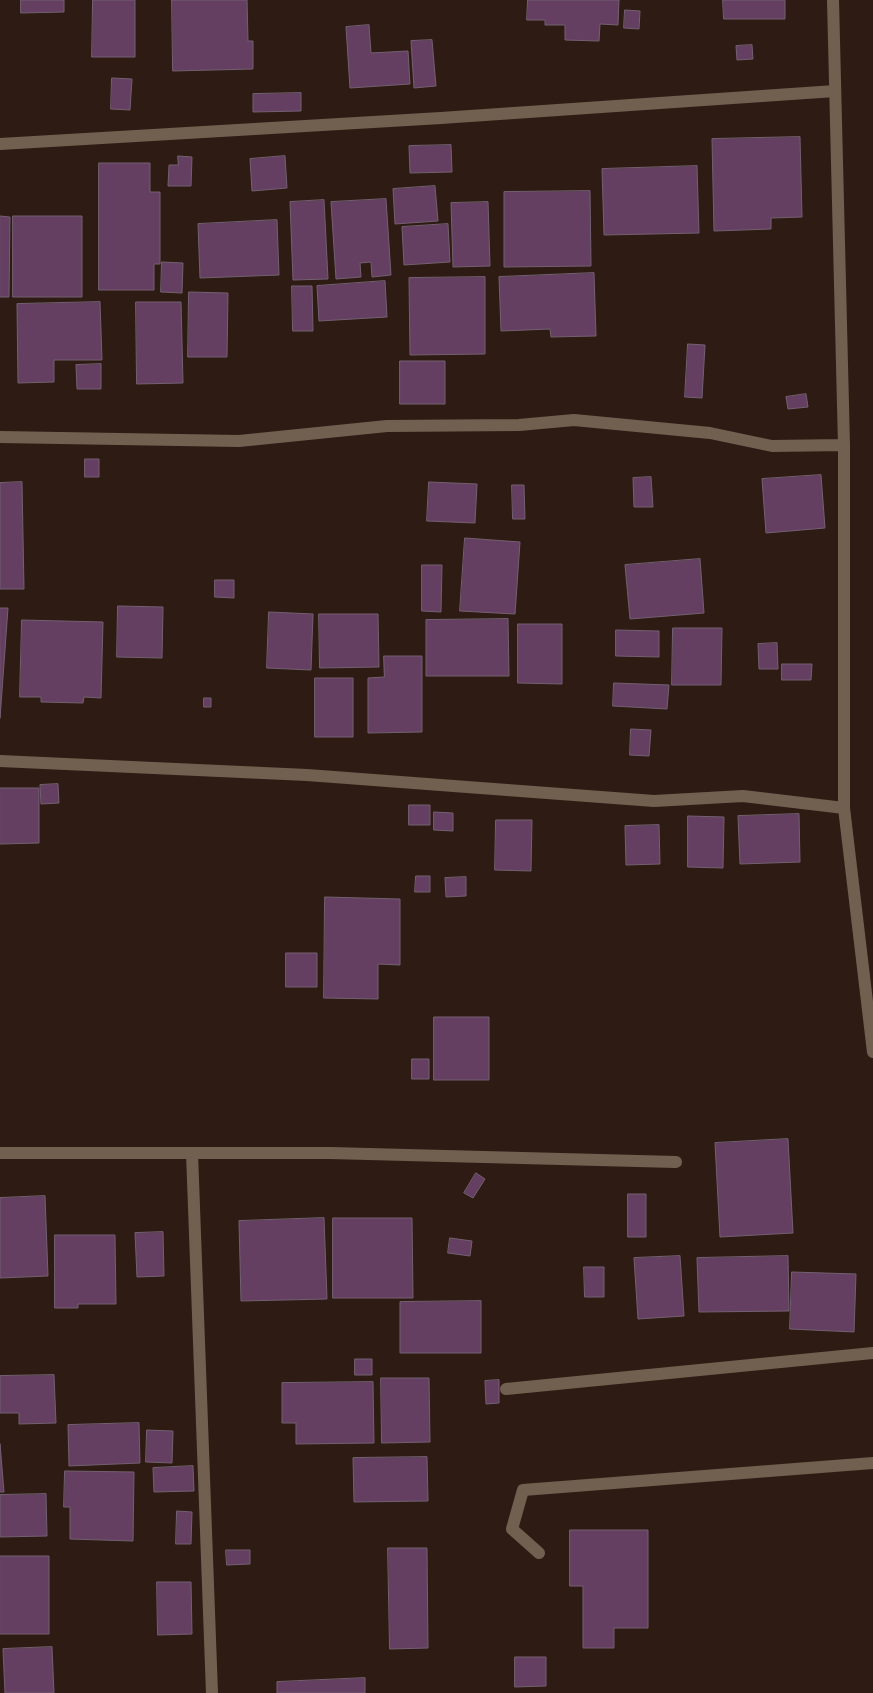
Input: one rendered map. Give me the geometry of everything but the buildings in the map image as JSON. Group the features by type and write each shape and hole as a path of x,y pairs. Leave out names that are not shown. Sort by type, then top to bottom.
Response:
{"street":[{"path":"833,0 844,445 844,808 873,1052"},
{"path":"0,144 432,119 835,92"},
{"path":"0,437 239,441 387,426 519,425 574,420 710,433 772,446 844,445"},
{"path":"0,761 307,775 654,801 743,796 844,808"},
{"path":"0,1152 330,1153 676,1162"},
{"path":"192,1154 212,1693"},
{"path":"506,1389 873,1353"},
{"path":"540,1553 512,1529 523,1490 873,1463"}]}
